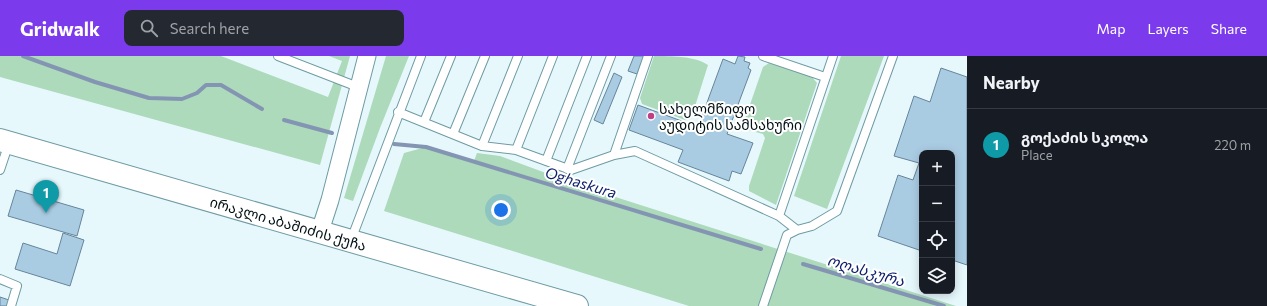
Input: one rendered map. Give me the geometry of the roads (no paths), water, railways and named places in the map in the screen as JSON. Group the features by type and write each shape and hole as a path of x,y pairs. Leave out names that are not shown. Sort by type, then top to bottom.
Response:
{"main road":[{"name":"ირაკლი აბაშიძის ქუჩა","path":"5,141 577,306"}],"street":[{"path":"320,231 330,200 366,56"}],"lane":[{"path":"278,56 358,87"},
{"path":"351,240 420,56"},
{"path":"424,122 451,56"},
{"path":"453,134 485,56"},
{"path":"482,146 518,56"},
{"path":"516,150 554,56"},
{"path":"546,161 587,56"},
{"path":"567,169 611,56"},
{"path":"614,155 648,56"},
{"path":"763,56 825,77"},
{"path":"779,216 833,56"},
{"path":"763,306 787,234 812,226 837,210 893,56"},
{"path":"398,112 482,146 516,150 571,170 614,155 635,151 779,216 797,230"},
{"path":"0,170 5,141"},
{"path":"0,279 17,286 11,306"}],"waterway":[{"name":"Oghaskura","path":"23,56 95,82 149,98 182,99 197,93 206,85 221,85 262,109"},
{"name":"Oghaskura","path":"284,120 332,133"},
{"name":"Oghaskura","path":"394,144 426,147 761,249"},
{"name":"ოღასკურა","path":"803,264 944,306"}],"place":[{"name":"სახელმწიფო აუდიტის სამსახური","path":"651,116"},
{"name":"გოქაძის სკოლა","path":"46,213"}]}
